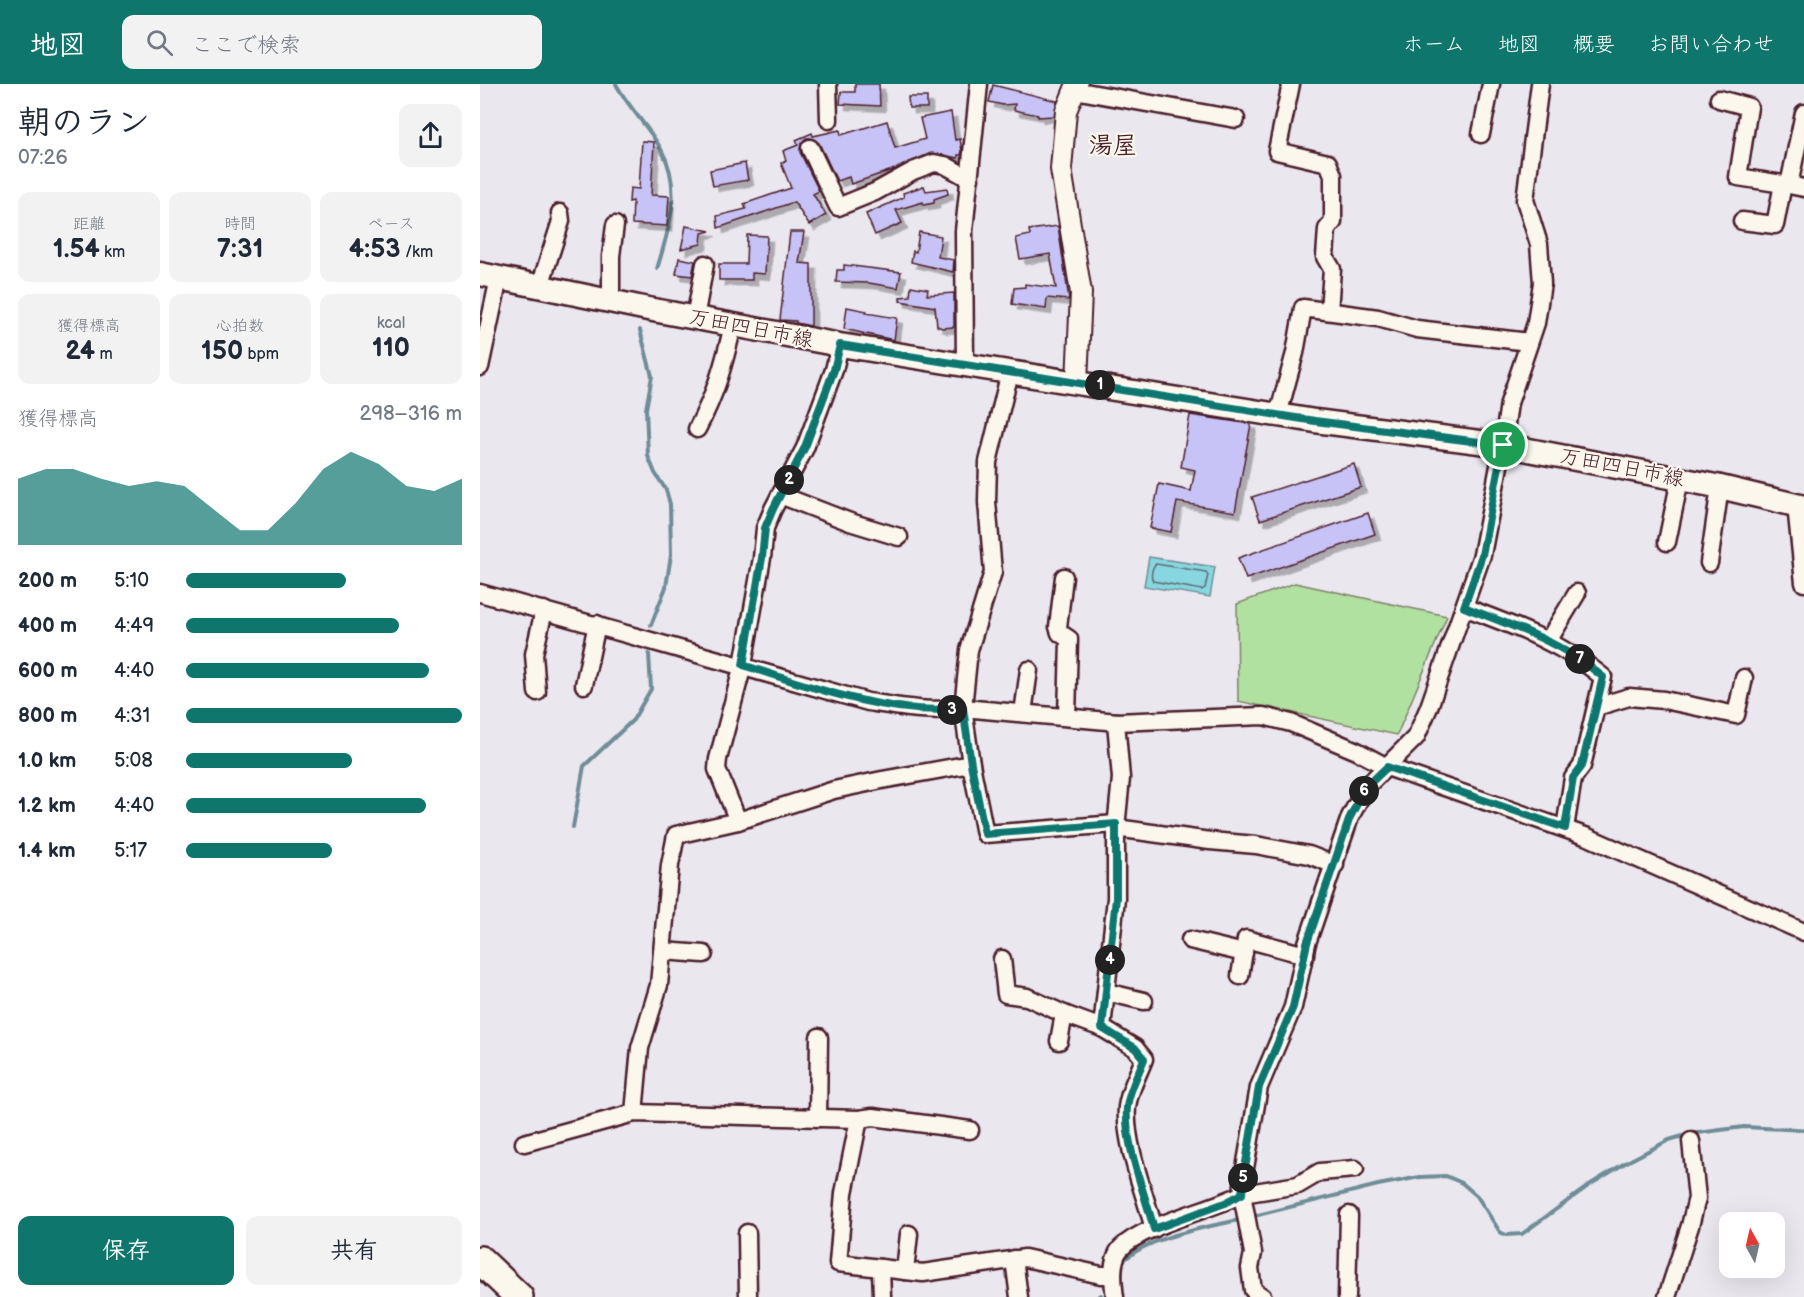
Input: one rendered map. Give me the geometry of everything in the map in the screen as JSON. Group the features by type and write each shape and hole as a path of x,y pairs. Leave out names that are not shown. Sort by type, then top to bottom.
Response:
{"highway":[{"path":"480,1260 519,1297"}],"main road":[{"name":"万田四日市線","path":"489,276 840,345 1278,415 1503,445 1720,487 1800,506"}],"street":[{"path":"828,84 829,120"},
{"path":"965,365 964,231 979,84"},
{"path":"1291,84 1277,151 1328,163 1333,175 1333,222 1327,230 1326,257 1332,269 1329,311"},
{"path":"1481,134 1491,84"},
{"path":"1263,1297 1252,1290 1250,1268 1252,1253 1242,1194 1259,1087 1293,1007 1305,955 1350,817 1366,787 1416,737 1429,707 1482,555 1509,403 1536,324 1542,283 1539,244 1525,200 1540,84"},
{"path":"1077,382 1081,293 1061,169 1066,111 1076,87 1236,119"},
{"path":"1719,99 1749,107 1738,177 1792,186"},
{"path":"1742,221 1775,225 1792,186 1804,113"},
{"path":"810,148 838,207 934,163 945,165 970,179"},
{"path":"540,286 561,221 560,213"},
{"path":"611,301 611,256 615,225"},
{"path":"695,318 705,264"},
{"path":"480,367 489,276"},
{"path":"1278,415 1295,354 1303,308 1378,318 1417,329 1529,342"},
{"path":"697,429 722,374 733,325"},
{"path":"738,821 717,770 718,759 743,665 765,528 805,447 834,370 840,345"},
{"path":"1010,372 988,462 987,502 993,572 969,650 963,708 985,834 1116,826 1210,841 1256,844 1309,855 1335,865"},
{"path":"1666,542 1680,479"},
{"path":"1709,563 1720,487"},
{"path":"780,495 850,522 899,537"},
{"path":"1800,506 1804,583"},
{"path":"1064,577 1058,627 1060,633 1069,639 1067,717"},
{"path":"480,593 743,665 868,702 904,708 941,711 963,708 1023,713 1067,717 1118,722 1116,722 1263,716 1291,723 1357,751 1387,767 1588,837 1804,932"},
{"path":"1548,641 1577,593"},
{"path":"1464,607 1548,641 1580,658 1603,677 1582,766 1573,778 1565,828"},
{"path":"537,692 534,654 544,610"},
{"path":"584,685 597,624"},
{"path":"1023,713 1029,670"},
{"path":"1596,707 1629,697 1664,700 1736,715 1744,678"},
{"path":"1102,1028 1116,898 1116,826 1121,778 1116,722"},
{"path":"634,1113 640,1048 659,985 670,865 676,835 738,821 834,790 971,764"},
{"path":"1240,976 1246,939 1305,955"},
{"path":"1190,940 1244,953"},
{"path":"662,951 704,954"},
{"path":"1002,959 1006,994 1027,997 1102,1028 1135,1048 1144,1059 1131,1089 1127,1107 1128,1133 1154,1229"},
{"path":"1106,992 1144,1001"},
{"path":"1059,1041 1064,1014"},
{"path":"818,1118 819,1037"},
{"path":"524,1143 634,1113 859,1119 873,1117 970,1130"},
{"path":"859,1119 844,1193 838,1263 922,1273 1025,1258 1101,1275 1111,1275"},
{"path":"1667,1297 1697,1198 1691,1141"},
{"path":"1115,1297 1111,1275 1119,1250 1136,1237 1225,1203 1242,1194 1298,1185 1320,1172 1355,1169"},
{"path":"1347,1297 1349,1215"},
{"path":"747,1233 748,1297"},
{"path":"905,1271 909,1234"},
{"path":"1014,1259 1019,1297"},
{"path":"881,1268 882,1297"}],"green space":[{"path":"1295,583 1447,616 1397,735 1238,701 1237,604"}],"water":[{"path":"1149,557 1215,567 1210,597 1144,586"}],"building":[{"path":"855,84 879,84 880,106 840,104 841,92 855,92"},
{"path":"993,85 1057,101 1054,116 1038,117 1038,115 1014,110 1015,104 1003,105 989,102"},
{"path":"908,97 927,97 927,108 909,108"},
{"path":"951,112 955,140 960,139 962,151 958,158 931,153 895,169 851,184 849,177 837,181 819,143 806,138 801,143 800,152 819,191 813,194 826,215 809,225 794,202 718,228 717,216 746,209 744,204 791,188 781,163 786,161 783,151 798,145 796,140 812,133 813,136 840,130 841,135 887,121 895,148 925,139 920,118"},
{"path":"642,141 654,142 651,195 669,196 667,226 632,224 633,201 629,202 630,188 639,189"},
{"path":"745,163 748,180 713,186 710,170"},
{"path":"924,186 926,191 947,188 948,194 934,199 934,203 923,205 923,202 896,210 902,223 875,235 866,214 904,197 903,193"},
{"path":"686,226 710,231 702,233 701,244 681,249"},
{"path":"1058,226 1069,300 1047,298 1046,309 1012,304 1014,288 1025,287 1025,284 1056,288 1050,254 1020,259 1016,238 1030,235 1029,230"},
{"path":"790,232 804,232 799,263 811,264 811,326 796,323 796,321 780,320"},
{"path":"919,232 941,236 938,257 954,260 953,272 911,262 913,251 916,252"},
{"path":"747,235 767,236 765,274 752,273 752,280 719,280 719,264 746,264"},
{"path":"679,258 695,261 692,276 676,274"},
{"path":"844,265 901,272 898,288 869,283 836,282 837,270 844,270"},
{"path":"911,286 928,289 927,295 954,293 954,327 937,326 935,307 900,301 900,297 910,296"},
{"path":"847,307 897,318 894,340 844,329"},
{"path":"1190,415 1251,424 1235,512 1177,502 1171,532 1150,528 1159,484 1191,491 1195,470 1181,467"},
{"path":"1354,464 1361,487 1260,520 1252,497"},
{"path":"1368,513 1375,534 1246,579 1238,558"}],"waterway":[{"path":"616,84 650,132 668,164 673,194 672,209 657,269"},
{"path":"640,330 652,376 646,409 648,456 666,490 670,504 671,555 666,587 651,625"},
{"path":"573,827 584,766 633,720 651,689 649,654"},
{"path":"1250,1217 1378,1185 1420,1177 1446,1176 1462,1183 1477,1196 1500,1232 1506,1235 1522,1234 1591,1184 1669,1140 1690,1134 1744,1127 1804,1130"},
{"path":"1125,1259 1165,1238 1242,1219"}],"district":[{"name":"湯屋","path":"1113,145"}],"route":[{"path":"840,345 1315,421 1503,445 1482,555 1464,607 1548,641 1580,658 1603,677 1582,766 1573,778 1565,828 1387,767 1366,787 1350,817 1307,943 1293,1007 1259,1087 1242,1194 1225,1203 1154,1229 1128,1133 1127,1107 1131,1089 1144,1059 1135,1048 1102,1028 1116,898 1116,824 985,834 963,708 941,711 868,702 743,665 765,528 805,447 834,370 840,345"}]}
